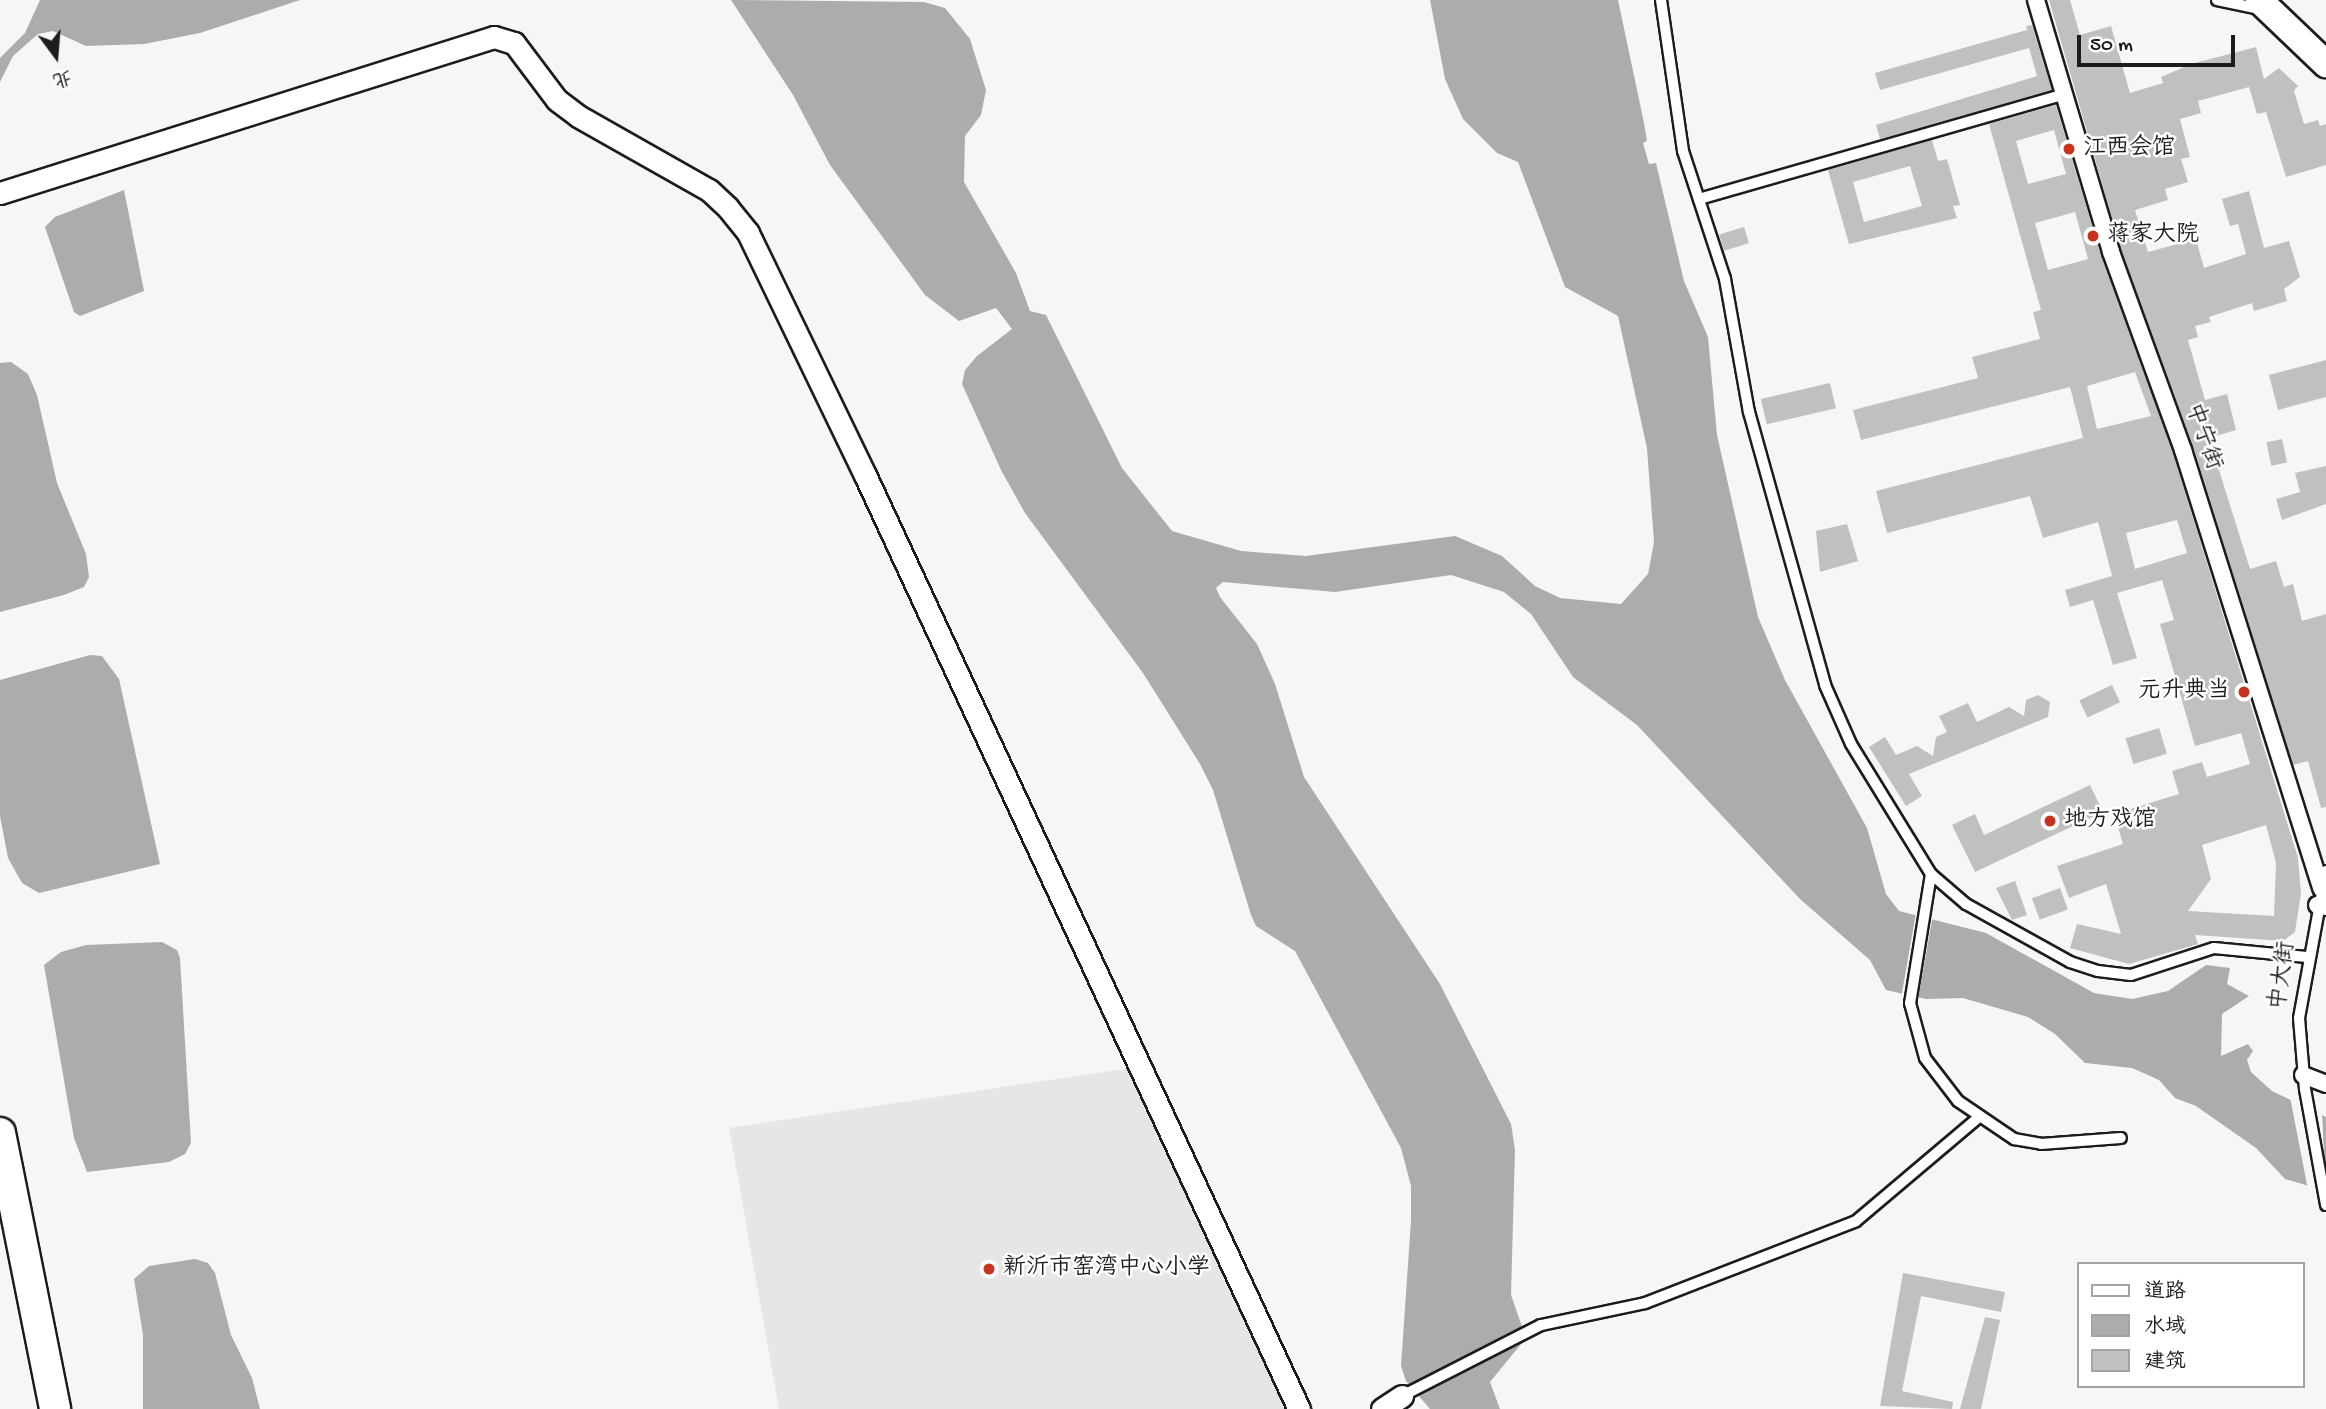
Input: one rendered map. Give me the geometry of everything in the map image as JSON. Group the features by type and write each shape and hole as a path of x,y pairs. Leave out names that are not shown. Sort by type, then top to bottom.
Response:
{"main road":[{"path":"0,1133 55,1409"}],"street":[{"name":"中宁街","path":"2036,0 2111,251 2183,450 2321,900"},
{"path":"2265,5 2326,64"},
{"path":"0,193 494,37 514,43 557,100 578,116 709,190 748,233 865,475 1299,1409"},
{"path":"2304,1082 2326,1084"},
{"path":"1382,1409 1402,1396"}],"lane":[{"path":"1661,0 1677,127 1725,279 1749,412 1825,685 1851,744 1931,874 1966,904 2070,962 2098,971 2132,975 2214,948 2307,957"},
{"path":"2217,0 2265,5"},
{"path":"1699,199 2064,94"},
{"name":"中大街","path":"2326,871 2307,957 2299,1018 2304,1082 2326,1205"},
{"path":"1931,874 1910,1003 1925,1059 1978,1118 2014,1139 2041,1144 2122,1138"},
{"path":"1402,1396 1541,1325 1645,1303 1856,1221 1978,1118"}],"shaded area":[{"name":"新沂市窑湾中心小学","path":"1130,1068 1290,1409 779,1409 729,1128"}],"water":[{"path":"40,0 300,0 200,33 144,44 86,46 53,31 38,34 13,56 0,82 0,58 25,33"},
{"path":"731,0 924,2 945,8 970,39 986,90 981,115 965,136 964,182 1016,273 1030,311 1046,315 1122,468 1172,531 1241,551 1306,556 1455,536 1502,556 1535,586 1560,598 1621,604 1648,574 1654,542 1647,448 1618,316 1565,287 1518,162 1497,153 1463,119 1445,79 1430,0 1618,0 1644,123 1647,141 1643,143 1649,164 1656,163 1684,281 1708,337 1717,435 1758,617 1785,680 1867,828 1886,894 1899,911 1986,933 2094,993 2132,999 2168,991 2206,965 2230,968 2227,984 2249,996 2222,1014 2221,1056 2248,1044 2253,1051 2247,1060 2251,1072 2272,1091 2326,1117 2326,1191 2285,1179 2256,1148 2196,1106 2175,1098 2159,1080 2132,1068 2085,1063 2055,1034 2028,1017 1963,998 1926,999 1886,990 1870,960 1800,899 1637,725 1573,677 1531,614 1504,592 1451,575 1335,592 1223,582 1216,588 1220,597 1257,644 1275,684 1304,777 1440,984 1511,1124 1515,1150 1511,1295 1526,1338 1490,1382 1500,1409 1430,1409 1406,1381 1401,1366 1411,1186 1401,1148 1295,951 1256,926 1213,790 1200,764 1143,673 1025,513 1001,470 962,384 965,370 977,356 1012,329 996,308 959,321 925,295 830,165 793,95"},
{"path":"124,190 144,291 80,316 74,312 45,227 55,217"},
{"path":"11,362 28,374 37,395 57,483 86,554 89,577 84,587 64,595 0,612 0,363"},
{"path":"90,655 102,656 119,679 160,864 39,893 22,883 8,858 0,816 0,680"},
{"path":"162,942 177,950 180,958 191,1143 185,1154 169,1162 87,1172 74,1138 44,965 61,952 86,945"},
{"path":"195,1259 208,1263 215,1273 231,1335 252,1378 260,1409 143,1409 143,1335 134,1279 149,1266"}],"pier":[{"path":"1916,913 1933,916 1917,1003 1901,1000"},
{"path":"2290,1097 2322,1112 2326,1194 2308,1190"}],"building":[{"path":"2049,0 2070,0 2080,35 2111,26 2130,93 2163,83 2161,77 2191,64 2256,47 2264,79 2279,68 2298,86 2294,91 2304,124 2318,120 2320,126 2326,124 2326,165 2286,177 2266,112 2257,114 2249,87 2198,101 2201,113 2180,119 2190,157 2181,159 2188,182 2165,189 2168,200 2135,210 2148,252 2196,239 2204,268 2246,254 2238,224 2230,226 2222,199 2249,191 2264,248 2289,241 2300,277 2284,289 2287,301 2254,311 2252,303 2209,317 2211,322 2195,326 2198,337 2188,340 2205,400 2227,394 2236,430 2209,438 2250,569 2276,561 2284,587 2293,584 2302,621 2326,614 2326,807 2321,808 2308,761 2293,765 2193,446 2121,249"},
{"path":"2032,25 2052,90 1880,139 1876,125 2037,76 2029,48 1880,90 1875,73 2027,30 2026,26"},
{"path":"2056,105 2101,256 2173,453 2298,858 2301,893 2295,932 2283,941 2195,935 2198,944 2129,964 2070,948 2077,924 2121,934 2106,884 2069,898 2057,866 2123,844 2114,814 2179,794 2172,771 2202,762 2207,777 2250,764 2241,733 2195,746 2160,624 2174,620 2162,580 2117,593 2137,658 2113,665 2093,600 2070,607 2065,590 2112,576 2098,522 2043,538 2030,496 1887,533 1876,491 2083,438 2070,387 1861,440 1853,410 1978,378 1972,357 2040,339 2033,312 2041,310 1989,124","holes":["2054,130 2066,174 2028,184 2016,141","2075,212 2088,259 2048,270 2035,223","2135,372 2151,416 2097,429 2087,386","2177,520 2187,553 2135,569 2126,533","2266,825 2276,863 2274,916 2188,911 2211,879 2202,845"]},
{"path":"1932,140 1938,161 1947,159 1960,205 1953,206 1957,218 1849,244 1828,170","holes":["1910,166 1922,206 1864,222 1853,182"]},
{"path":"1744,227 1749,243 1724,251 1719,235"},
{"path":"2326,360 2326,397 2278,410 2269,375"},
{"path":"1830,383 1836,408 1767,424 1761,399"},
{"path":"2282,439 2287,462 2271,466 2266,442"},
{"path":"2326,466 2326,504 2282,520 2276,499 2300,492 2295,473"},
{"path":"1847,524 1858,561 1820,572 1816,531"},
{"path":"2112,685 2120,702 2087,717 2079,700"},
{"path":"2038,695 2050,702 2048,717 1909,774 1922,796 1906,806 1869,747 1885,737 1896,755 1917,746 1933,756 1936,737 1947,732 1939,716 1968,703 1977,722 2009,707 2024,716 2026,700"},
{"path":"2159,728 2167,754 2133,764 2126,738"},
{"path":"2090,785 2103,812 1975,872 1952,825 1975,814 1984,835"},
{"path":"2015,881 2027,915 2012,920 1996,888"},
{"path":"2060,888 2068,910 2040,920 2032,898"},
{"path":"1903,1273 2005,1292 2001,1312 1921,1296 1902,1391 1953,1402 1952,1409 1880,1406"},
{"path":"1985,1317 2000,1320 1981,1409 1960,1409"}],"place":[{"name":"江西会馆","path":"2069,149"},
{"name":"蒋家大院","path":"2093,236"},
{"name":"元升典当","path":"2244,692"},
{"name":"地方戏馆","path":"2050,821"},
{"name":"新沂市窑湾中心小学","path":"989,1269"}]}
